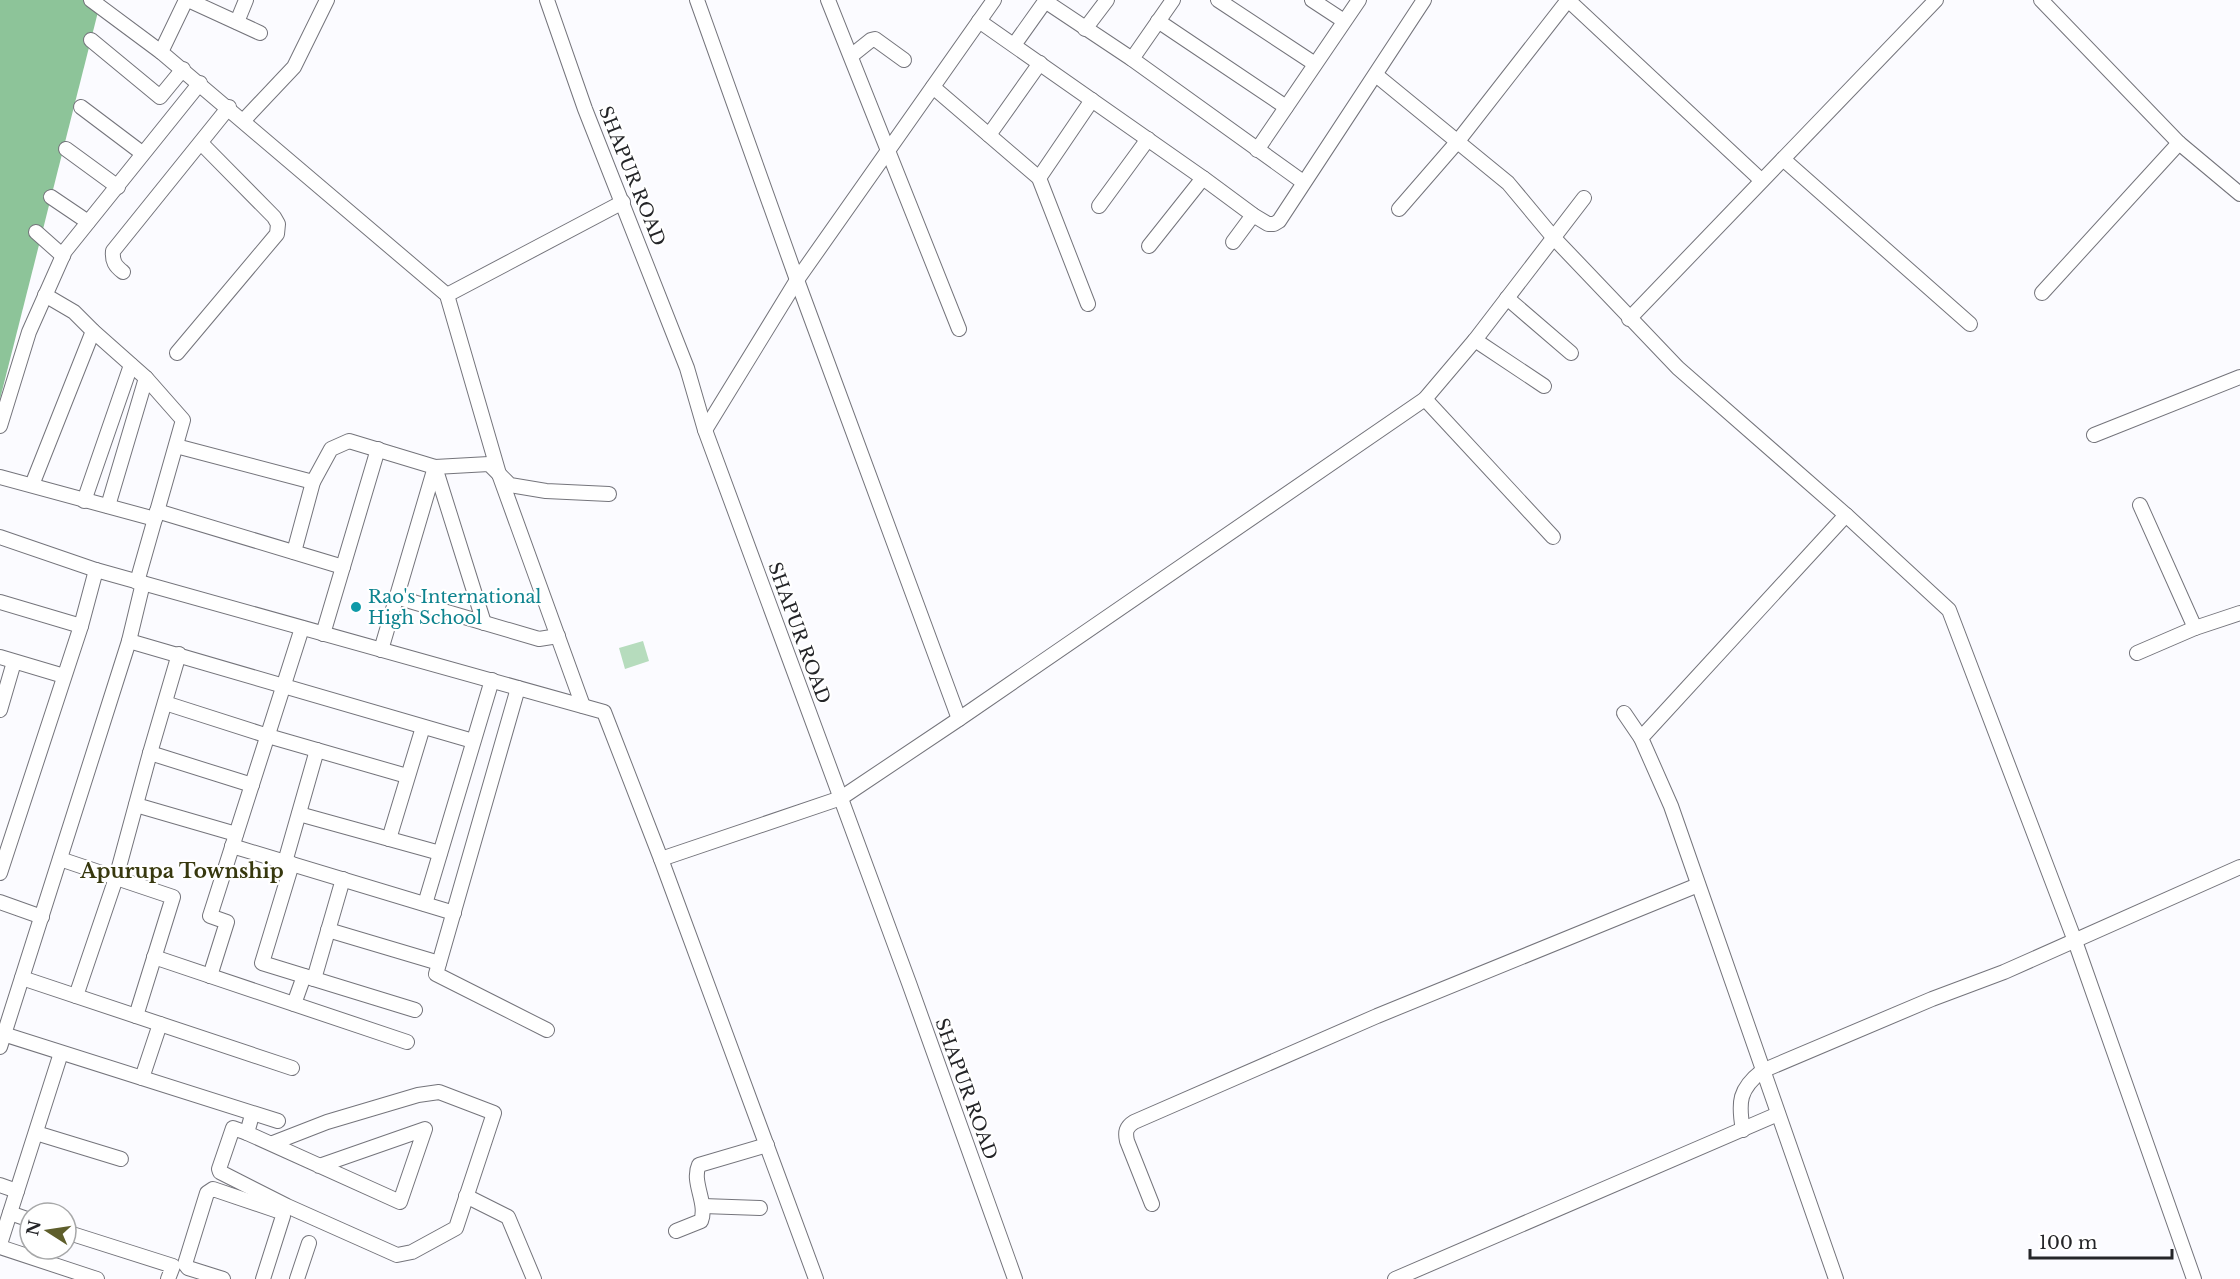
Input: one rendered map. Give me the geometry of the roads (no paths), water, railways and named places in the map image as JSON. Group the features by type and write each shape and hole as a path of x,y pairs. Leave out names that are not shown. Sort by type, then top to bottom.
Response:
{"street":[{"path":"91,0 183,69 229,107 447,295 499,474 583,706"},
{"path":"161,52 187,0 260,33"},
{"path":"237,22 246,0"},
{"path":"244,120 294,67 327,0"},
{"name":"SHAPUR ROAD","path":"547,0 585,109 687,368 705,430 1015,1279"},
{"path":"697,0 797,280 959,719"},
{"path":"828,0 959,329"},
{"path":"705,430 797,280 994,0"},
{"path":"1085,29 1107,0"},
{"path":"1132,59 1173,0"},
{"path":"1218,0 1315,64"},
{"path":"1312,0 1344,21"},
{"path":"1257,150 1359,0"},
{"path":"979,21 1253,215 1268,224 1274,224 1279,221 1424,0"},
{"path":"1400,209 1458,141 1568,0 1761,180"},
{"path":"1629,319 1936,0"},
{"path":"2041,0 2179,143 2240,194"},
{"path":"1014,45 1045,1 1132,59 1303,182"},
{"path":"1158,21 1286,107"},
{"path":"851,56 875,39 904,60"},
{"path":"91,40 160,97 183,69"},
{"path":"989,135 1040,63"},
{"path":"1376,75 1508,183 1552,237 1678,368 1846,515 1949,610 2075,940 2194,1279"},
{"path":"0,426 29,332 63,256 142,153 200,84"},
{"path":"933,87 1039,178 1088,304"},
{"path":"1039,178 1092,100"},
{"path":"81,107 142,153"},
{"path":"123,272 116,267 113,251 229,107"},
{"path":"1099,206 1148,139"},
{"path":"177,353 277,234 278,224 274,217 201,143"},
{"path":"2042,293 2179,143"},
{"path":"66,149 118,187"},
{"path":"1784,159 1970,324"},
{"path":"1149,246 1203,178"},
{"path":"51,197 88,222"},
{"path":"661,859 841,798 1425,399 1475,340 1584,198"},
{"path":"447,295 623,202"},
{"path":"1233,242 1253,215"},
{"path":"36,232 63,256"},
{"path":"45,295 74,312 146,378 183,420 156,515 129,641 42,917 1,1038 61,1053 252,1115 278,1121"},
{"path":"1507,298 1571,353"},
{"path":"32,485 93,331"},
{"path":"1475,340 1544,386"},
{"path":"84,501 130,365"},
{"path":"2094,435 2240,377"},
{"path":"108,506 146,378"},
{"path":"1425,399 1553,537"},
{"path":"294,552 313,482 331,449 349,441 435,467 489,464 510,485 546,491 609,494"},
{"path":"176,446 313,482"},
{"path":"323,634 378,449"},
{"path":"381,650 435,467"},
{"path":"435,467 484,623"},
{"path":"0,477 84,501 156,515 343,567"},
{"path":"2140,505 2195,628"},
{"path":"1641,738 1846,515"},
{"path":"0,537 140,583 604,712 661,859 816,1279"},
{"path":"0,873 6,837 81,626 96,570"},
{"path":"396,597 538,639 558,636"},
{"path":"0,602 81,626"},
{"path":"2138,653 2195,628 2240,613"},
{"path":"210,976 227,922 210,916 302,628"},
{"path":"129,641 473,741"},
{"path":"76,996 116,878 179,654"},
{"path":"0,657 64,676"},
{"path":"0,710 14,662"},
{"path":"425,904 492,680"},
{"path":"519,688 436,974 547,1030"},
{"path":"165,703 268,736 407,776"},
{"path":"1624,713 1641,738 1671,806 1836,1279"},
{"path":"388,839 423,727"},
{"path":"317,750 262,963 415,1010"},
{"path":"150,753 252,785"},
{"path":"136,805 234,840 288,863 454,913"},
{"path":"299,814 440,853"},
{"path":"60,859 173,897 136,1016"},
{"path":"1743,1130 1740,1112 1744,1090 1750,1081 1762,1071 1932,999 2004,972 2240,867"},
{"path":"294,1004 309,977 328,930 343,879"},
{"path":"1152,1204 1127,1141 1128,1126 1134,1122 1377,1016 1698,885"},
{"path":"0,902 42,917"},
{"path":"328,930 439,963"},
{"path":"154,957 407,1042"},
{"path":"22,978 292,1068"},
{"path":"142,1078 160,1024"},
{"path":"61,1053 0,1246 97,1279"},
{"path":"238,1110 220,1172 288,1206 397,1255 412,1252 456,1228 494,1113 440,1092 418,1095 327,1122 273,1143"},
{"path":"1395,1279 1778,1114"},
{"path":"247,1133 252,1115"},
{"path":"233,1128 273,1143 319,1166 400,1202 425,1130 319,1166"},
{"path":"36,1133 121,1159"},
{"path":"676,1231 701,1221 703,1206 696,1172 699,1166 766,1145"},
{"path":"0,1185 17,1191"},
{"path":"223,1279 188,1268 185,1264 207,1193 213,1189 281,1212 283,1216 263,1279"},
{"path":"466,1196 508,1217 534,1279"},
{"path":"703,1206 760,1208"},
{"path":"10,1213 18,1216"},
{"path":"78,1236 172,1266 168,1279"},
{"path":"297,1279 309,1243"}],"place":[{"name":"Rao's International High School","path":"356,607"}],"district":[{"name":"Apurupa Township","path":"182,871"}]}
